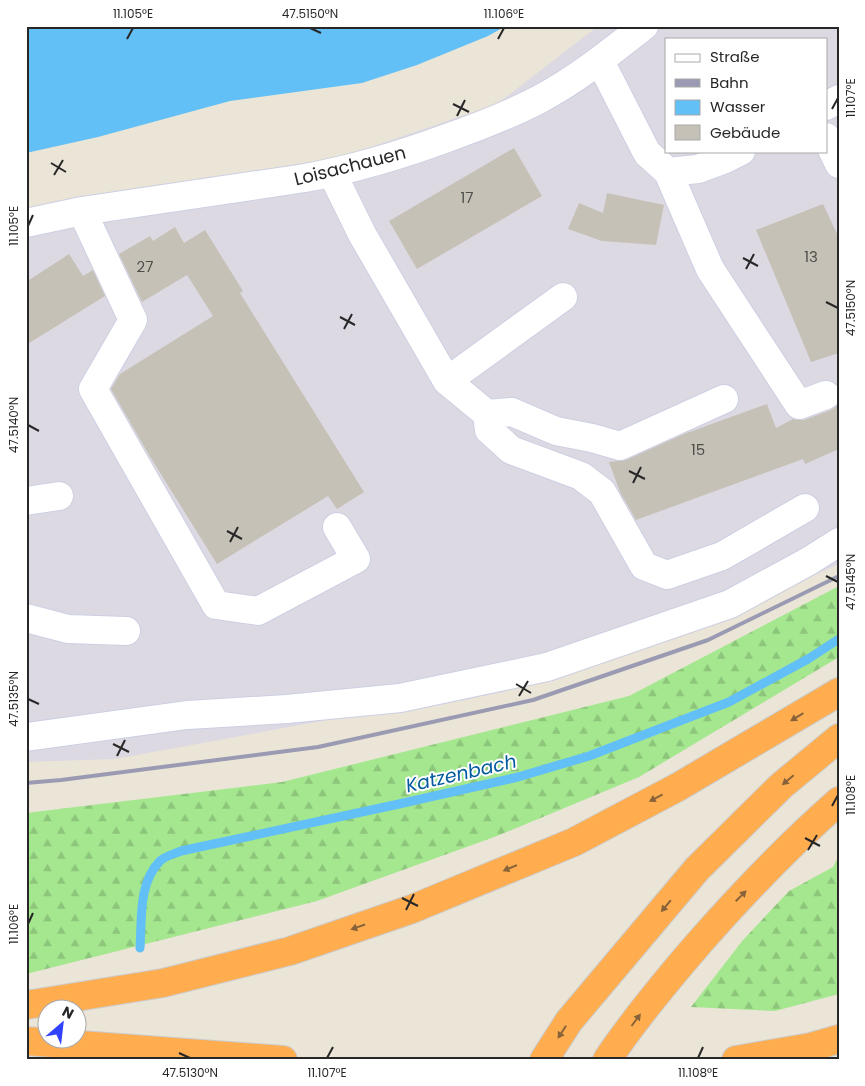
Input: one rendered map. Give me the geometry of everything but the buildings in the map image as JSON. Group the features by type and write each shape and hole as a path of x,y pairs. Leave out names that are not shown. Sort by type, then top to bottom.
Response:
{"highway":[{"path":"26,1005 172,981 290,951 412,909 574,842 678,787 839,692"},
{"path":"544,1060 569,1022 697,869 781,786 839,738"},
{"path":"607,1060 661,987 734,903 814,823 839,801"},
{"path":"736,1060 811,1047 839,1039"},
{"path":"26,1041 283,1060"}],"street":[{"name":"Loisachauen","path":"26,223 82,211 332,174 393,158 484,125 539,100 600,61 644,26"},
{"path":"600,61 647,153 668,172 710,269 799,405 826,395"},
{"path":"828,105 839,98"},
{"path":"828,141 839,164"},
{"path":"668,172 698,169 725,160 739,152"},
{"path":"332,174 362,234 447,381 487,414 489,430 511,450 581,476 602,492 644,566 667,575 722,556 805,508"},
{"path":"82,211 133,320 93,388 216,605 258,611 356,559 337,527"},
{"path":"447,381 563,297"},
{"path":"487,414 512,412 556,431 620,446 724,399"},
{"path":"26,501 59,496"},
{"path":"26,737 187,715 287,709 400,698 547,667 730,604 809,561 839,542"},
{"path":"26,618 68,629 126,631"}],"shaded area":[{"path":"598,26 839,26 839,564 671,639 546,680 115,759 26,762 26,209 309,168 497,104"}],"green space":[{"path":"839,586 839,657 639,777 497,836 317,901 26,974 26,813 282,782 629,696"},
{"path":"839,855 839,994 775,1011 691,1007 743,940 789,891 833,867"}],"water":[{"path":"26,26 506,26 488,36 417,65 362,83 230,101 98,137 26,153"}],"waterway":[{"name":"Katzenbach","path":"140,948 142,902 148,880 160,861 167,856 181,851 518,777 589,756 729,702 808,659 839,639"}],"railway":[{"path":"26,783 318,747 533,700 708,640 839,576"}]}
